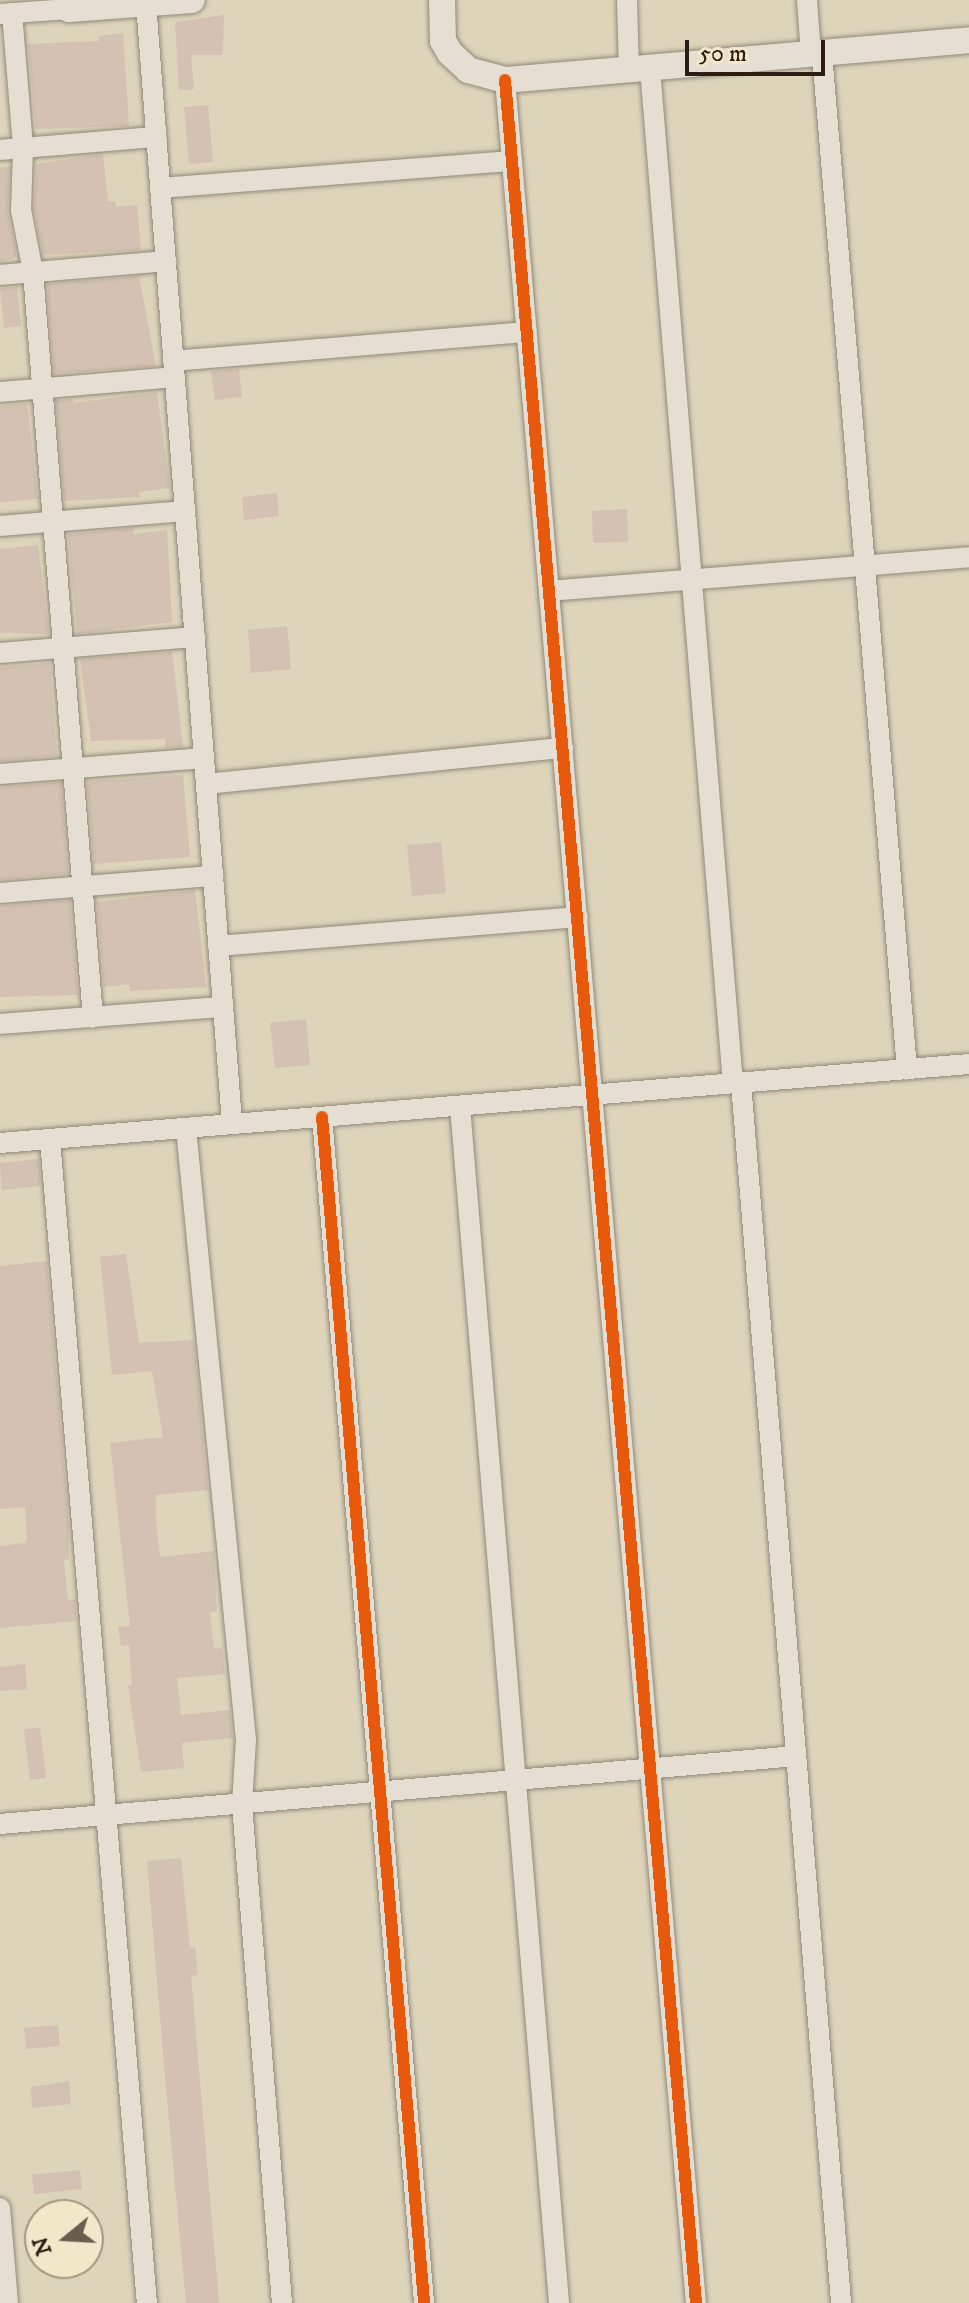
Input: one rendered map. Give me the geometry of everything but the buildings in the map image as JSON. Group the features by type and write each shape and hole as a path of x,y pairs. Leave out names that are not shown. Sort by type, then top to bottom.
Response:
{"street":[{"path":"93,1018 33,272 21,210 23,148 6,14 69,4 192,0"},
{"path":"442,0 443,41 450,53 468,70 505,80 969,40"},
{"path":"627,0 640,69 692,579 841,2303"},
{"path":"807,0 816,54 865,565 907,1069"},
{"path":"146,3 232,1124"},
{"path":"505,80 696,2303"},
{"path":"0,150 156,137"},
{"path":"160,188 512,161"},
{"path":"0,275 166,261"},
{"path":"0,392 42,389 174,369 527,332"},
{"path":"0,526 185,511"},
{"path":"549,591 969,557"},
{"path":"0,653 195,637"},
{"path":"206,784 563,748"},
{"path":"0,774 204,758"},
{"path":"0,893 213,876"},
{"path":"218,946 578,917"},
{"path":"0,1024 223,1007"},
{"path":"0,1143 969,1064"},
{"path":"460,1106 559,2303"},
{"path":"322,1117 424,2303"},
{"path":"186,1128 246,1740 242,1804 282,2303"},
{"path":"50,1139 147,2303"},
{"path":"0,1824 796,1756"},
{"path":"0,2208 8,2303"}],"cycle path":[{"path":"505,80 696,2303"},
{"path":"322,1117 424,2303"}]}
